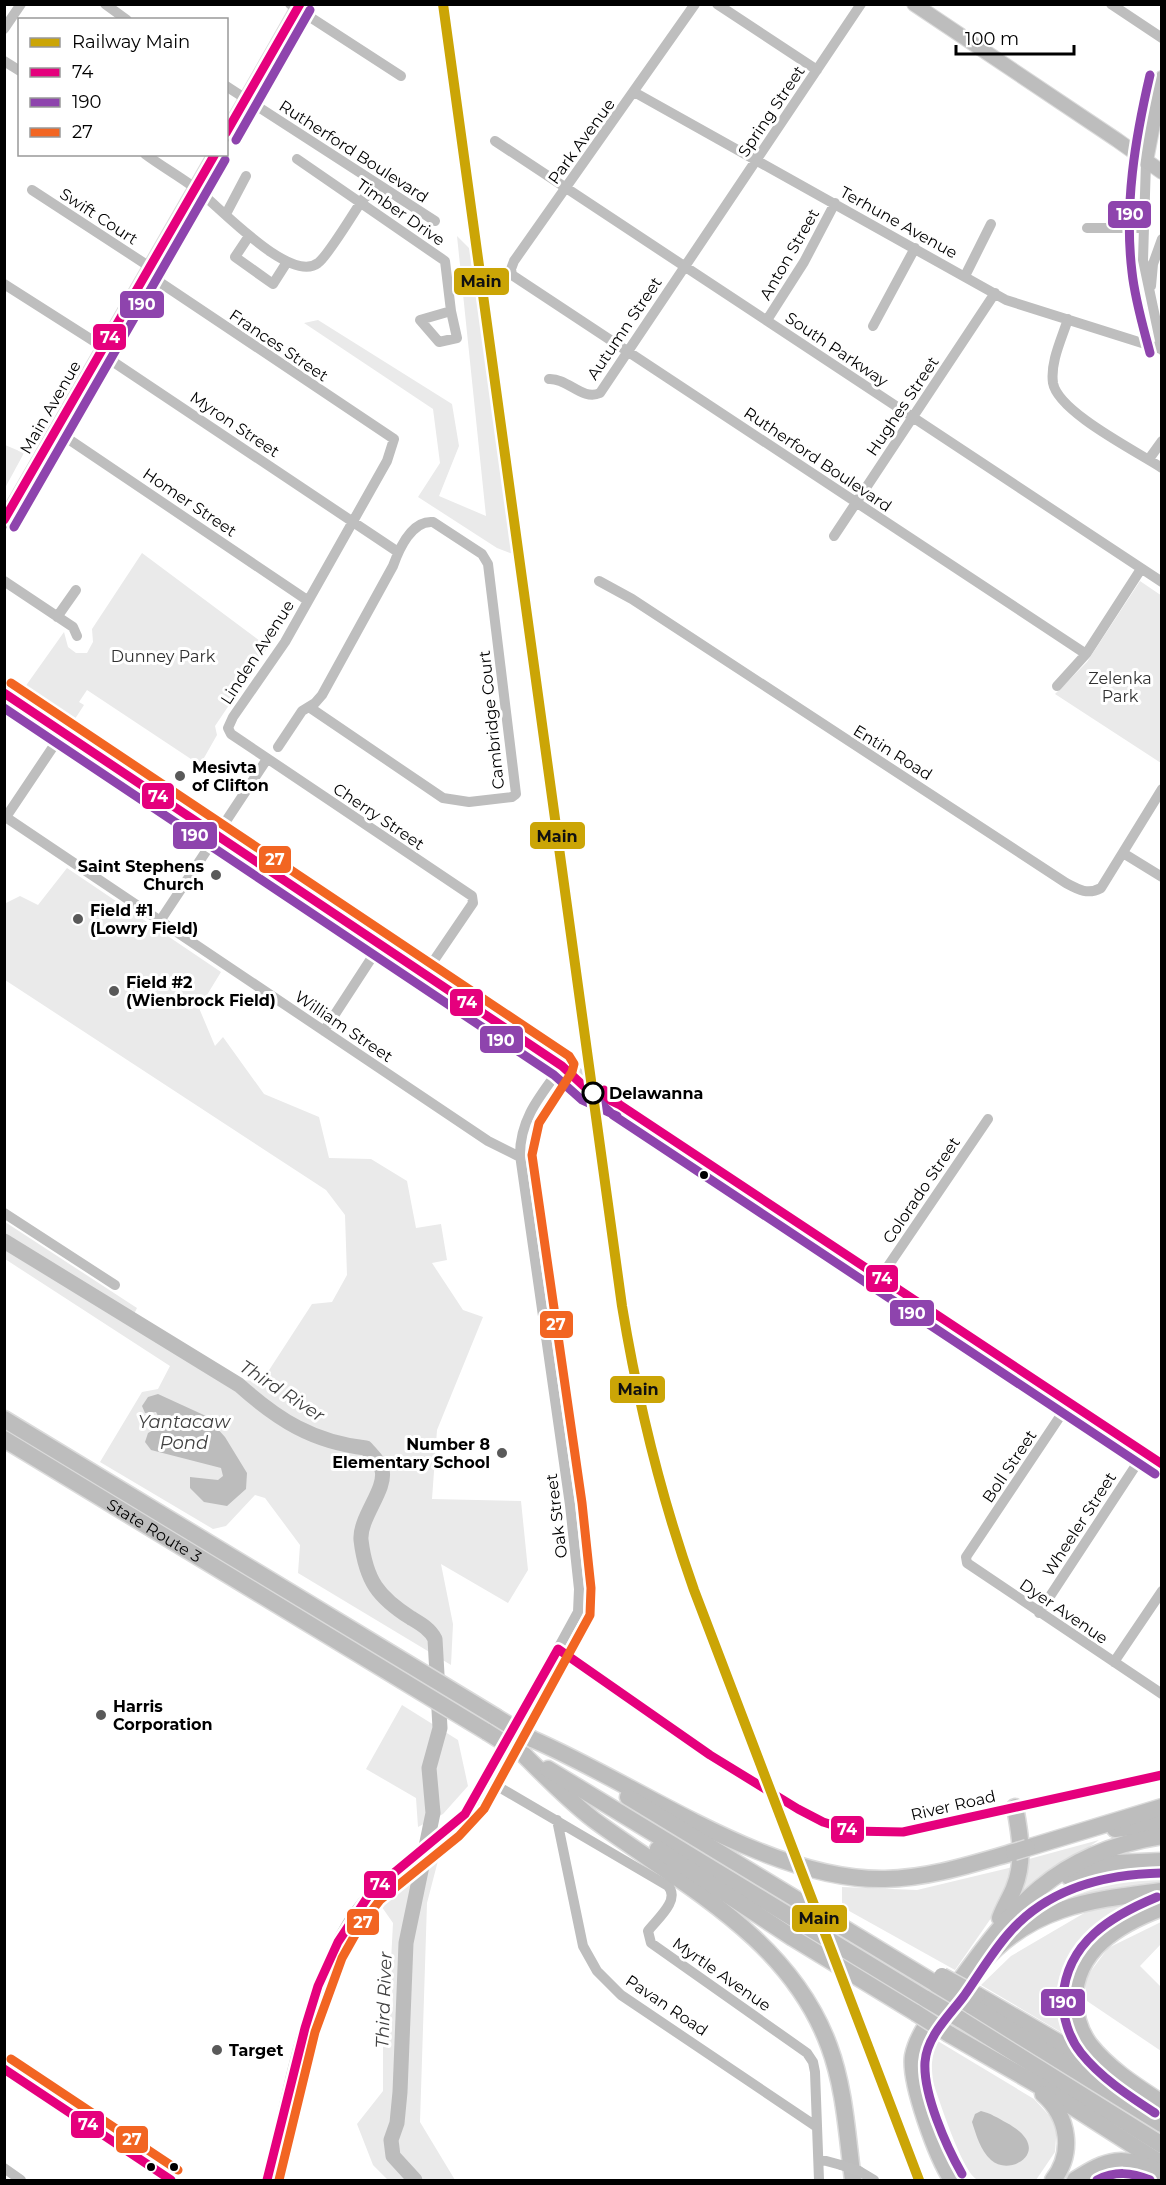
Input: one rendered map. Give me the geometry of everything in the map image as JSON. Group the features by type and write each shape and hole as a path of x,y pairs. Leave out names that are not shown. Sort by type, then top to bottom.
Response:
{"highway":[{"name":"State Route 3","path":"4,1419 532,1739"},
{"name":"State Route 3","path":"4,1439 524,1755"},
{"path":"532,1739 589,1764 714,1830 786,1862 845,1876 883,1879 926,1875 1106,1830 1161,1823"},
{"path":"532,1739 849,1932 1155,2099"},
{"path":"524,1755 960,2019 1161,2145"},
{"path":"524,1755 585,1812 687,1883 731,1917 791,1977 814,2014 833,2057 856,2176"},
{"path":"558,1775 651,1844 811,1950 992,2060 1043,2088 1161,2164"},
{"path":"996,1929 1020,1869 1020,1837 1015,1807"},
{"path":"1021,1850 1157,1809"},
{"path":"952,2181 915,2088 912,2070 914,2052 924,2029 996,1929 1039,1887 1071,1865 1118,1846 1161,1836"},
{"path":"1014,1910 1050,1886 1092,1869 1123,1862 1161,1861"},
{"path":"963,2181 953,2162 924,2080 922,2059 931,2034 981,1964 1002,1943 1026,1926 1059,1910 1081,1903 1161,1891"},
{"path":"1155,2099 1117,2071 1094,2050 1084,2036 1077,2015 1075,1992 1084,1964 1096,1946 1120,1928 1161,1908"},
{"path":"1120,1928 1161,1916"},
{"path":"973,2000 1161,2124"},
{"path":"992,2060 1044,2095 1060,2115 1066,2134 1066,2149 1061,2168 1053,2181"},
{"path":"1075,2181 1097,2166 1117,2160 1137,2162 1161,2173"}],"main road":[{"path":"914,4 1161,171"},
{"path":"228,131 296,6"},
{"path":"1146,161 1161,78"},
{"path":"1117,140 1140,141 1148,134 1151,126"},
{"path":"1151,126 1152,146 1161,171"},
{"name":"Main Avenue","path":"4,521 214,156"}],"street":[{"path":"4,29 21,4"},
{"path":"105,4 125,18"},
{"name":"Park Avenue","path":"533,290 514,277 511,272 512,266 695,4"},
{"path":"717,4 817,70"},
{"name":"Spring Street","path":"705,235 861,4"},
{"path":"1111,4 1161,38"},
{"path":"296,6 401,76"},
{"path":"4,61 18,70"},
{"name":"Rutherford Boulevard","path":"228,87 372,185 435,220"},
{"name":"Terhune Avenue","path":"634,92 1006,300 1161,349"},
{"name":"South Parkway","path":"495,141 1161,582"},
{"path":"148,156 196,188 249,236 288,262 304,268 318,264 362,201 362,195 366,189 372,185"},
{"name":"Timber Drive","path":"297,159 362,201 445,261 451,311"},
{"path":"1146,161 1142,228 1144,274 1161,349"},
{"path":"226,214 246,176"},
{"name":"Swift Court","path":"32,190 148,270"},
{"name":"Anton Street","path":"767,320 804,262 836,203"},
{"path":"965,276 991,224"},
{"path":"1087,228 1142,228"},
{"name":"Autumn Street","path":"549,379 560,379 584,394 596,395 705,235"},
{"path":"249,236 235,257 273,284 288,262"},
{"path":"1154,314 1153,264 1161,239"},
{"path":"873,326 915,248"},
{"name":"Frances Street","path":"148,270 395,441"},
{"name":"Myron Street","path":"4,284 353,521"},
{"name":"Rutherford Boulevard","path":"533,290 1086,654"},
{"name":"Hughes Street","path":"834,536 995,293"},
{"path":"1068,319 1054,367 1053,384 1056,391 1075,412 1161,468"},
{"name":"Homer Street","path":"55,430 307,600"},
{"name":"Linden Avenue","path":"267,759 231,734 228,728 232,717 285,642 395,441"},
{"path":"1149,459 1161,441"},
{"path":"353,521 398,552"},
{"name":"Cambridge Court","path":"278,747 302,711 322,695 393,567 398,552 415,528 426,522 433,522 486,558 516,794 512,797 469,802 442,798 309,707"},
{"path":"1057,686 1086,654 1141,569"},
{"path":"4,581 74,627 77,636"},
{"name":"Entin Road","path":"599,581 632,599 1066,883 1084,892 1093,892 1101,888 1161,789"},
{"path":"57,616 76,590"},
{"path":"4,693 575,1075"},
{"path":"5,817 63,732"},
{"path":"160,921 267,759"},
{"name":"Cherry Street","path":"267,759 473,898 473,903 424,975"},
{"name":"William Street","path":"5,817 488,1141 520,1157"},
{"path":"1123,853 1161,877"},
{"path":"324,1031 380,945"},
{"name":"Oak Street","path":"558,1649 578,1612 579,1589 570,1505 520,1157 520,1137 526,1117 562,1066"},
{"path":"612,1100 1161,1464"},
{"name":"Colorado Street","path":"880,1278 988,1119"},
{"path":"4,1213 115,1285"},
{"name":"Boll Street","path":"973,1546 1069,1403"},
{"name":"Wheeler Street","path":"1039,1613 1144,1453"},
{"name":"Dyer Avenue","path":"973,1546 966,1557 972,1568 1161,1694"},
{"path":"1114,1662 1161,1591"},
{"path":"267,2181 305,2028 326,1967 359,1906 371,1892 409,1859 465,1814 487,1780 558,1649"},
{"name":"River Road","path":"558,1649 710,1755 823,1822 852,1831 903,1832 1161,1775"},
{"name":"Myrtle Avenue","path":"487,1780 671,1889 671,1900 648,1931 649,1940 807,2053 813,2062 819,2181"},
{"name":"Pavan Road","path":"557,1820 584,1946 590,1961 606,1980 621,1995 817,2127"},
{"path":"4,2069 171,2181"},
{"path":"819,2159 841,2166 856,2176 874,2181"},
{"path":"4,2168 21,2181"}],"green space":[{"path":"457,236 472,251 513,554 497,548 418,497 440,463 433,409 304,323 318,320 452,404 459,446 439,496 486,516"},
{"path":"5,445 24,453 5,488"},
{"name":"Dunney Park","path":"142,553 268,647 215,726 217,735 200,765 87,690 79,702 84,705 71,725 20,694 64,632 68,647 76,653 87,653 93,642 92,629"},
{"name":"Zelenka Park","path":"1140,581 1162,596 1161,763 1055,694 1087,662"},
{"path":"67,868 221,972 199,1008 215,1046 223,1037 264,1094 319,1117 329,1158 371,1159 407,1181 416,1228 441,1224 447,1260 432,1263 463,1310 483,1317 437,1430 432,1499 521,1501 528,1570 508,1603 441,1564 453,1624 451,1665 298,1573 300,1545 265,1498 255,1495 226,1526 213,1529 100,1462 142,1392 158,1389 170,1366 5,1259 5,1222 137,1308 134,1314 238,1380 262,1381 312,1304 332,1302 347,1275 345,1215 326,1190 5,980 4,904 20,896 38,905"},
{"path":"402,1705 458,1740 468,1786 443,1814 418,1827 416,1798 366,1769"},
{"path":"1099,1840 1021,1894 1029,1859"},
{"path":"441,1849 427,1903 420,2122 455,2180 388,2180 373,2165 357,2124 383,2091 383,2033 393,2006 391,1961 393,1923 377,1900"},
{"path":"1013,1867 996,1911 955,1970 842,1907 842,1887 917,1890"},
{"path":"1140,1867 1161,1868 1161,1883 1052,1901 1096,1873"},
{"path":"1141,1899 1097,1934 1072,1968 1069,1994 1076,2041 981,1985 1011,1956 1086,1912"},
{"path":"1161,1922 1161,1944 1140,1966 1161,1987 1161,2051 1087,2001 1085,1979 1108,1948"},
{"path":"936,2040 1034,2099 1057,2124 1055,2152 1036,2180 978,2180 971,2174 942,2109 927,2065"},
{"path":"1116,2171 1130,2172 1151,2180 1091,2180"}],"water":[{"name":"Yantacaw Pond","path":"158,1394 206,1416 225,1437 247,1473 246,1489 227,1506 204,1502 190,1488 190,1477 218,1480 223,1476 221,1468 151,1450 145,1442 148,1433 157,1428 160,1420 156,1412 145,1413 142,1406 148,1397"},
{"path":"981,2111 991,2114 1021,2133 1028,2143 1025,2158 1008,2166 999,2165 987,2156 972,2122 975,2114"}],"waterway":[{"name":"Third River","path":"4,1241 239,1385 282,1419 329,1441 366,1448 381,1467 381,1486 362,1531 363,1554 370,1577 382,1595 425,1627 435,1639 440,1728 429,1768 433,1813 406,1943 400,2092 397,2123 391,2140 393,2156 415,2180"}],"tunnel":[{"path":"574,1070 608,1093"},
{"path":"575,1080 609,1103"}],"rail line":[{"name":"Main","path":"443,4 622,1306 635,1378 661,1485 694,1590 919,2180"}],"transit line":[{"name":"74","path":"228,130 300,4"},
{"name":"190","path":"236,140 310,10"},
{"name":"190","path":"1150,75 1132,173 1129,222 1133,282 1150,353"},
{"name":"74","path":"4,520 214,156"},
{"name":"190","path":"14,527 225,160"},
{"name":"27","path":"11,683 569,1056 574,1064 572,1072 539,1123 532,1155 582,1503 591,1588 590,1615 484,1809 459,1836 380,1900 360,1926 342,1958 315,2032 279,2180"},
{"name":"74","path":"4,693 562,1066 588,1090 620,1105"},
{"name":"190","path":"4,708 554,1075 582,1100 617,1116"},
{"name":"74","path":"604,1090 620,1105 1162,1464"},
{"name":"190","path":"596,1099 613,1115 1155,1474"},
{"name":"74","path":"267,2180 305,2028 318,1986 338,1942 371,1892 465,1814 558,1649 710,1755 798,1809 823,1822 852,1831 903,1832 1162,1775"},
{"name":"190","path":"962,2174 937,2119 925,2075 927,2053 934,2035 1003,1940 1024,1918 1041,1905 1078,1886 1119,1876 1162,1873"},
{"name":"190","path":"1155,2113 1106,2078 1081,2053 1067,2027 1063,1997 1066,1978 1073,1961 1082,1946 1094,1933 1123,1913 1157,1897"},
{"name":"27","path":"11,2059 178,2170"},
{"name":"74","path":"4,2069 171,2180"},
{"name":"190","path":"1097,2180 1110,2175 1123,2174 1136,2175 1150,2180"}],"place":[{"name":"Mesivta of Clifton","path":"180,776"},
{"name":"Saint Stephens Church","path":"216,875"},
{"name":"Field #1 (Lowry Field)","path":"78,919"},
{"name":"Field #2 (Wienbrock Field)","path":"114,991"},
{"name":"Delawanna","path":"593,1093"},
{"name":"Number 8 Elementary School","path":"502,1453"},
{"name":"Harris Corporation","path":"101,1715"},
{"name":"Target","path":"217,2050"}]}
